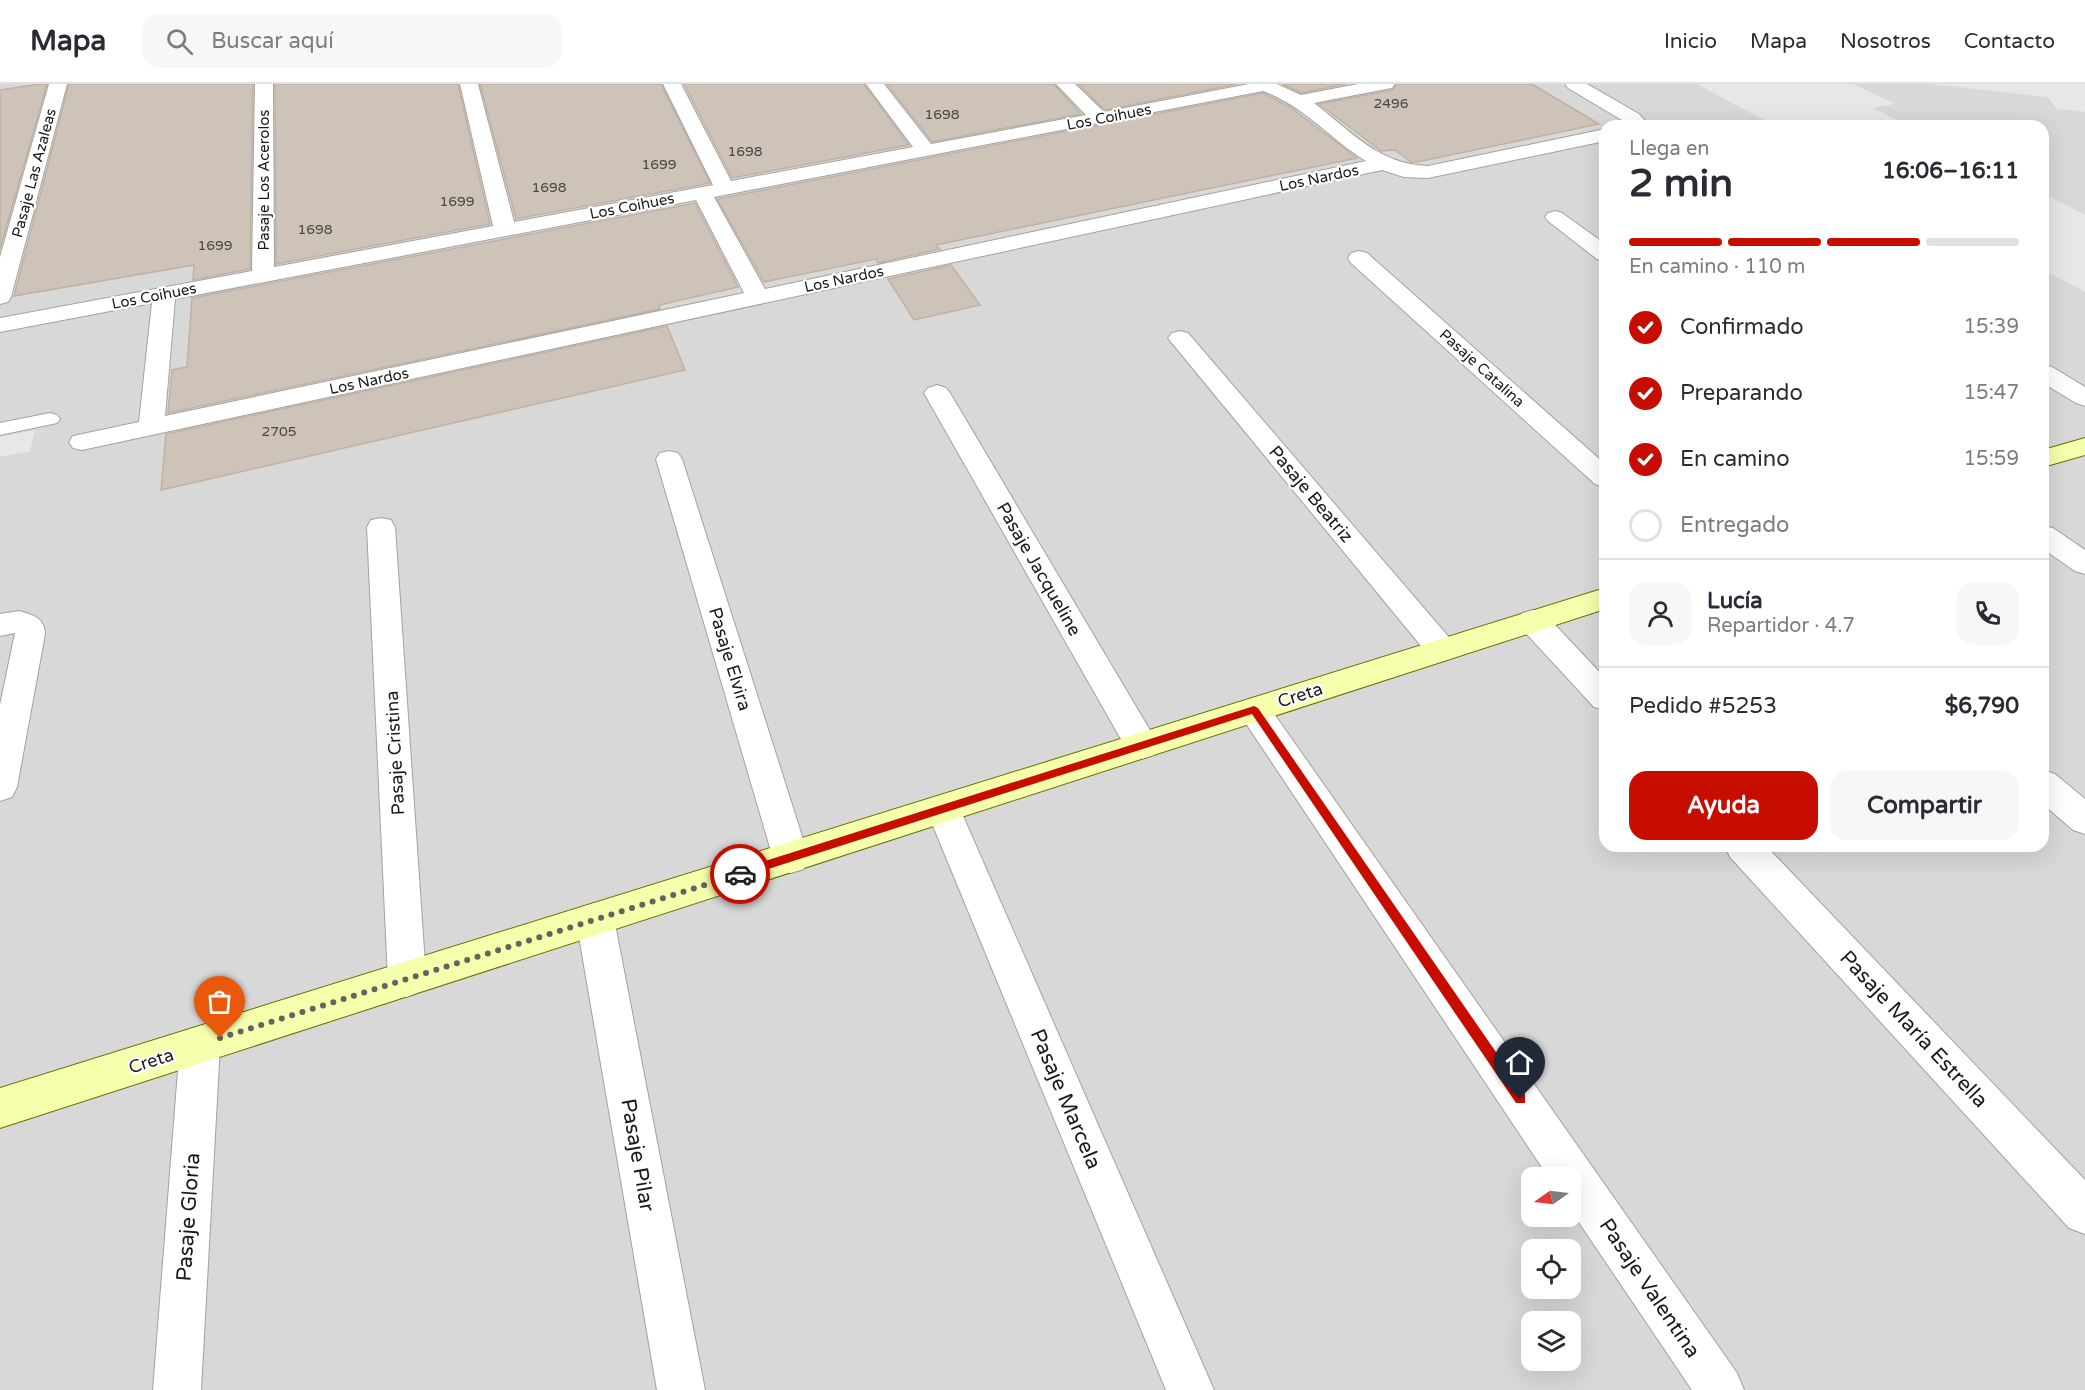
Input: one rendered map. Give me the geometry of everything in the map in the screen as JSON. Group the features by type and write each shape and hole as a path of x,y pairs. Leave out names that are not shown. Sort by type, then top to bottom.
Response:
{"street":[{"name":"Pasaje Las Azaleas","path":"0,297 58,84"},
{"name":"Pasaje Los Acerolos","path":"263,276 264,84"},
{"path":"469,84 505,230"},
{"path":"672,84 725,189"},
{"path":"875,84 926,151"},
{"path":"1065,84 1100,118"},
{"name":"Los Coihues","path":"0,325 1250,90 1263,84"},
{"path":"1263,84 1279,88 1299,100 1382,164"},
{"path":"1299,100 1386,84"},
{"path":"1574,84 1633,120"},
{"name":"Los Nardos","path":"82,442 1382,164 1404,172 1428,172 1599,136"},
{"path":"702,193 758,298"},
{"path":"1555,218 1599,250"},
{"name":"Pasaje Catalina","path":"1359,258 1599,473"},
{"path":"151,428 164,294"},
{"name":"Pasaje Beatriz","path":"1180,338 1442,650"},
{"path":"2049,376 2085,398"},
{"name":"Pasaje Jacqueline","path":"937,393 1142,746"},
{"path":"2049,457 2085,446"},
{"name":"Pasaje Elvira","path":"669,459 791,858"},
{"name":"Pasaje Cristina","path":"381,526 407,979"},
{"path":"2049,539 2085,564"},
{"name":"Creta","path":"0,1108 1599,600"},
{"path":"1533,621 1599,692"},
{"path":"0,787 30,634 30,627 12,624"},
{"name":"Pasaje Valentina","path":"1254,710 1720,1390"},
{"path":"2049,789 2085,820"},
{"name":"Pasaje Marcela","path":"943,809 1190,1390"},
{"name":"Pasaje María Estrella","path":"1749,852 2085,1212"},
{"name":"Pasaje Pilar","path":"595,919 681,1390"},
{"name":"Pasaje Gloria","path":"177,1390 200,1045"}],"lane":[{"path":"0,429 50,419"}],"shaded area":[{"path":"0,84 2085,84 2085,1390 0,1390"},
{"path":"1697,84 1853,84 1895,104 1873,108 1897,120 1764,120"},
{"path":"1930,84 2085,84 2085,112 2057,109 2048,97"},
{"path":"2049,196 2085,215 2085,292 2049,273"},
{"path":"35,430 30,451 0,457 0,437"}],"building":[{"path":"47,84 0,249 0,90"},
{"path":"69,84 253,84 250,269 193,280 194,265 14,296"},
{"path":"275,84 458,84 490,224 276,264"},
{"path":"480,84 661,84 710,183 516,219"},
{"path":"684,84 864,84 909,145 732,178"},
{"path":"887,84 1054,84 1081,114 932,142"},
{"path":"1078,84 1237,84 1105,110"},
{"path":"1282,84 1346,84 1301,93"},
{"path":"1397,84 1532,84 1599,124 1411,162 1395,150 1381,151 1319,104 1392,90"},
{"path":"1263,93 1290,107 1357,158 936,245 940,249 878,263 876,259 764,282 717,199"},
{"path":"695,203 738,287 659,305 660,309 168,413 172,370 187,367 192,298"},
{"path":"951,265 980,305 914,320 888,279"},
{"path":"667,326 685,370 161,490 166,434"}],"way so far":[{"path":"220,1038 740,874"}],"route":[{"path":"740,874 1254,710 1520,1099"}]}
